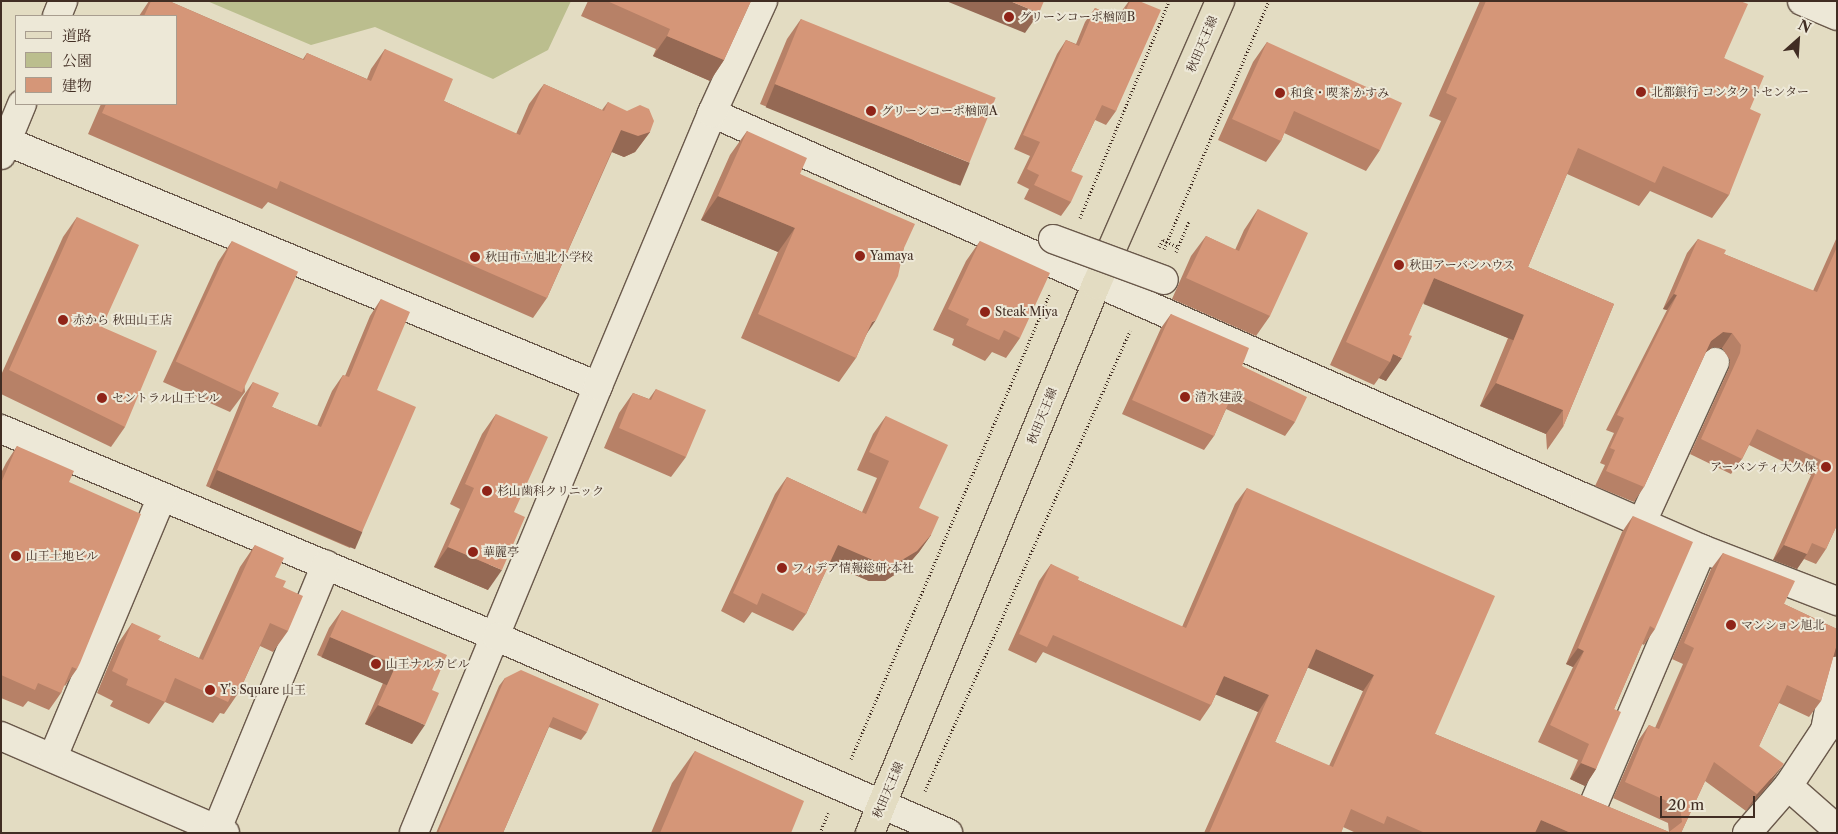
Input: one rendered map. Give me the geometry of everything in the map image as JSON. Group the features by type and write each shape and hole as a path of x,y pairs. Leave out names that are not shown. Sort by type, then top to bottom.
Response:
{"main road":[{"name":"秋田天王線","path":"870,833 1096,285 1220,1"}],"street":[{"path":"57,15 63,1"},
{"path":"414,833 497,637 598,386 712,113 763,1"},
{"path":"1802,1 1837,16"},
{"path":"22,105 3,145 598,386"},
{"path":"712,113 1141,305 1702,549 1837,601"},
{"path":"1052,239 1164,280"},
{"path":"1642,522 1715,362"},
{"path":"1,429 497,637 948,833"},
{"path":"53,757 162,496"},
{"path":"1593,806 1702,549"},
{"path":"1,736 221,831 326,565"},
{"path":"1747,833 1788,786 1825,730 1837,670"},
{"path":"1788,786 1837,829"},
{"path":"1566,794 1620,817"}],"path":[{"path":"1078,223 1169,1"},
{"path":"1163,252 1269,1"},
{"path":"1163,240 1178,247"},
{"path":"820,833 1060,269"},
{"path":"913,817 1141,305"}],"green space":[{"path":"207,1 571,1 548,50 493,79 375,27 311,45"}],"building":[{"path":"151,1 169,1 304,60 307,53 371,81 385,49 453,79 444,101 520,135 544,84 604,111 608,102 627,111 640,105 649,109 654,121 650,132 638,136 621,130 547,298 280,181 277,189 102,113 106,105 178,105 178,15 144,15"},
{"path":"607,1 751,1 724,60 667,36 670,29"},
{"path":"1010,1 1044,1 1039,13"},
{"path":"1130,1 1139,1 1161,10 1116,111 1102,105 1071,171 1083,176 1071,202 1034,185 1039,175 1027,169 1040,142 1023,135 1066,40 1079,46 1095,8 1122,19"},
{"path":"1486,1 1740,1 1748,4 1724,58 1764,76 1750,109 1761,114 1729,195 1663,166 1655,183 1578,148 1528,267 1614,304 1563,427 1563,410 1496,383 1524,315 1434,278 1409,335 1412,336 1402,358 1393,354 1390,362 1346,342 1457,98 1446,93"},
{"name":"グリーンコーポ楢岡A","path":"801,19 996,98 969,163 775,84"},
{"name":"和食・喫茶 かすみ","path":"1267,42 1402,103 1380,150 1294,111 1281,141 1232,119"},
{"path":"747,131 807,158 800,174 915,224 904,248 898,276 876,320 872,322 856,358 758,314 795,228 718,196"},
{"path":"1258,209 1308,233 1270,316 1186,278 1206,236 1239,251"},
{"path":"77,217 139,245 102,327 157,351 125,427 9,370"},
{"path":"1698,239 1726,250 1724,254 1817,292 1837,247 1837,525 1826,549 1812,543 1807,554 1784,545 1821,460 1757,429 1742,459 1701,439 1740,353 1741,345 1732,333 1723,332 1711,341 1644,487 1606,471 1615,450 1610,448 1624,418 1617,415 1677,295 1674,294"},
{"path":"232,241 298,272 242,392 176,362"},
{"name":"Steak Miya","path":"980,241 1050,273 1020,338 1004,330 999,340 966,325 969,319 948,309"},
{"path":"381,299 410,312 377,390 416,407 362,532 217,470 253,382 279,393 272,407 321,427 343,375 349,377"},
{"path":"1171,314 1249,348 1242,366 1307,397 1295,422 1233,393 1214,436 1132,400"},
{"path":"656,389 706,410 686,457 619,428 633,393 651,400"},
{"path":"496,414 548,437 514,512 525,517 502,570 448,547 474,488 465,484"},
{"path":"886,416 948,445 919,508 939,517 931,535 917,551 897,563 882,564 838,545 806,614 762,593 757,605 733,593 787,477 866,514 889,461 869,452"},
{"path":"17,446 74,471 69,482 141,514 80,663 77,669 72,667 61,693 38,683 35,690 1,675 1,483"},
{"path":"1247,488 1495,596 1435,734 1669,832 1682,822 1680,807 1625,782 1649,725 1659,729 1694,648 1684,643 1723,553 1795,581 1784,604 1837,629 1837,644 1821,701 1787,685 1759,746 1784,764 1757,794 1714,762 1681,833 1571,833 1541,820 1535,833 1425,833 1387,816 1384,824 1351,809 1341,833 1209,833 1269,695 1224,676 1211,705 1053,635 1047,647 1019,634 1051,564 1079,577 1078,580 1186,628","holes":["1316,649 1374,675 1333,767 1275,742"]},
{"path":"1633,516 1693,542 1655,629 1650,626 1614,709 1621,712 1596,769 1581,763 1589,744 1550,725 1584,651 1578,648"},
{"path":"255,545 284,558 275,577 286,581 283,587 303,596 288,631 270,623 239,692 234,690 228,702 175,678 165,702 126,685 128,679 112,671 132,623 161,636 158,640 203,660"},
{"path":"342,610 447,655 432,690 439,693 425,725 378,705 396,665 330,637"},
{"path":"521,670 599,704 587,732 553,717 503,833 438,833 505,678"},
{"path":"695,751 804,801 791,833 660,833"}],"place":[{"name":"グリーンコーポ楢岡B","path":"1009,17"},
{"name":"北都銀行 コンタクトセンター","path":"1641,92"},
{"name":"和食・喫茶 かすみ","path":"1280,93"},
{"name":"グリーンコーポ楢岡A","path":"871,111"},
{"name":"Yamaya","path":"860,256"},
{"name":"秋田市立旭北小学校","path":"475,257"},
{"name":"秋田アーバンハウス","path":"1399,265"},
{"name":"Steak Miya","path":"985,312"},
{"name":"赤から 秋田山王店","path":"63,320"},
{"name":"清水建設","path":"1185,397"},
{"name":"セントラル山王ビル","path":"102,398"},
{"name":"アーバンティ大久保","path":"1826,467"},
{"name":"杉山歯科クリニック","path":"487,491"},
{"name":"華麗亭","path":"473,552"},
{"name":"山王土地ビル","path":"16,556"},
{"name":"フィデア情報総研 本社","path":"782,568"},
{"name":"マンション旭北","path":"1731,625"},
{"name":"山王ナルカビル","path":"376,664"},
{"name":"Y's Square 山王","path":"210,690"}]}
